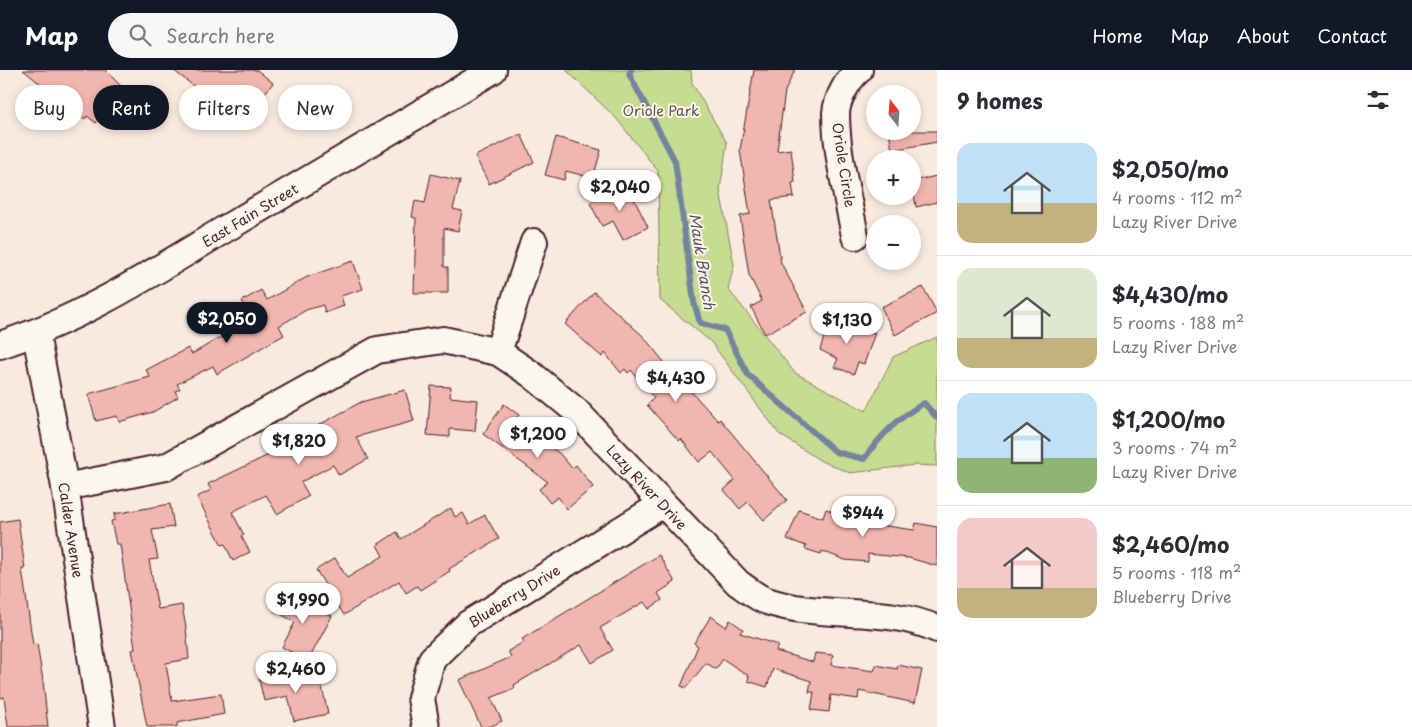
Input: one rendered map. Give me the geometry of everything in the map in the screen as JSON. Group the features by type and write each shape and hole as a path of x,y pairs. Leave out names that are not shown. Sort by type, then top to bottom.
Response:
{"street":[{"name":"East Fain Street","path":"0,345 36,334 87,310 155,272 493,70"},
{"name":"Oriole Circle","path":"856,236 841,155 836,112 849,78 859,70"},
{"path":"498,352 534,242"},
{"name":"Calder Avenue","path":"36,334 65,487 102,727"},
{"name":"Lazy River Drive","path":"65,487 166,467 377,350 443,340 498,352 531,374 576,411 738,583 766,601 809,610 916,620 937,629"},
{"name":"Blueberry Drive","path":"426,727 421,698 432,659 468,624 663,504"}],"green space":[{"name":"Oriole Park","path":"566,70 691,70 692,83 727,143 720,190 734,265 728,289 795,373 866,411 893,357 937,337 937,466 915,465 850,473 821,461 779,434 711,342 660,300 658,171 616,118"}],"building":[{"path":"23,70 105,70 120,85 93,85 93,121 87,116 85,119 83,117 83,85 42,85"},
{"path":"173,70 257,70 273,83 268,89 268,85 192,85"},
{"path":"754,70 795,70 785,91 777,151 791,149 795,182 792,183 794,197 771,200 781,263 807,312 765,334 751,307 762,301 749,275 740,216 750,214 740,150"},
{"path":"921,131 937,131 937,142 892,150 890,140 921,140"},
{"path":"521,134 534,162 489,184 475,156"},
{"path":"556,137 601,150 593,178 566,171 564,180 545,175"},
{"path":"431,174 460,181 453,209 462,211 458,231 444,228 444,267 448,267 448,293 414,293 416,218 412,217 415,201 425,203"},
{"path":"937,176 937,202 916,207 916,205 921,205 921,179"},
{"path":"627,185 648,227 623,240 613,221 602,226 590,203"},
{"path":"353,261 363,289 341,296 344,306 325,313 323,305 306,310 279,326 284,335 217,374 213,366 177,384 180,389 175,391 178,397 153,412 119,422 117,416 96,421 88,394 150,377 146,370 188,348 192,354 252,319 242,301 261,290 267,300 307,277"},
{"path":"923,287 937,313 895,335 881,307"},
{"path":"594,292 643,336 677,378 718,421 720,419 787,500 764,520 748,502 740,509 724,490 735,480 712,452 699,462 681,439 679,441 647,405 654,398 631,370 628,373 625,369 621,373 605,353 602,357 565,324"},
{"path":"830,318 875,333 864,364 858,362 854,374 834,367 838,359 820,350"},
{"path":"431,386 451,387 450,397 478,400 475,431 450,429 450,437 427,435"},
{"path":"405,390 414,421 356,437 368,459 339,475 333,465 301,482 309,496 277,514 266,495 232,512 244,535 241,536 250,552 233,561 225,544 222,545 197,497 211,490 208,484 302,439 299,436 361,402"},
{"path":"504,404 519,415 514,421 560,454 572,468 576,465 593,487 567,509 558,497 550,503 539,489 548,482 483,434"},
{"path":"170,504 174,527 152,530 158,559 149,560 158,609 182,605 186,628 189,659 166,663 172,701 221,694 224,714 177,723 177,727 147,727 132,650 135,649 120,544 116,544 111,521 115,520 114,514"},
{"path":"451,508 455,517 463,513 469,524 485,515 499,539 449,569 450,571 420,590 417,586 406,593 399,581 344,615 316,570 335,558 347,578 383,556 377,545 397,532 401,539"},
{"path":"826,509 846,516 845,520 914,530 916,523 937,527 937,566 909,558 868,554 868,562 845,560 822,551 821,554 805,549 806,546 787,539 799,510 823,518"},
{"path":"18,519 25,569 22,569 33,645 37,644 48,727 8,727 4,697 0,698 0,522"},
{"path":"659,555 675,582 658,593 662,600 649,609 644,602 600,628 613,650 592,663 581,645 514,685 515,688 491,698 502,721 489,727 481,727 459,680 511,657 508,651 524,642 522,639"},
{"path":"286,591 332,616 308,661 282,647 295,622 275,611"},
{"path":"711,616 726,627 730,620 743,629 740,633 778,645 776,651 813,662 815,653 833,655 831,665 874,671 876,665 897,669 898,665 922,670 915,703 859,691 858,699 831,695 829,712 811,710 814,692 809,692 811,681 773,669 767,687 748,681 749,676 723,659 716,669 706,663 686,688 681,686 698,646 694,643"},
{"path":"304,669 296,683 320,678 328,714 294,721 288,696 264,701 259,679"}],"waterway":[{"name":"Mauk Branch","path":"631,70 629,74 675,161 694,302 700,323 725,330 748,375 836,452 864,459 891,428 924,403 937,418"}]}
